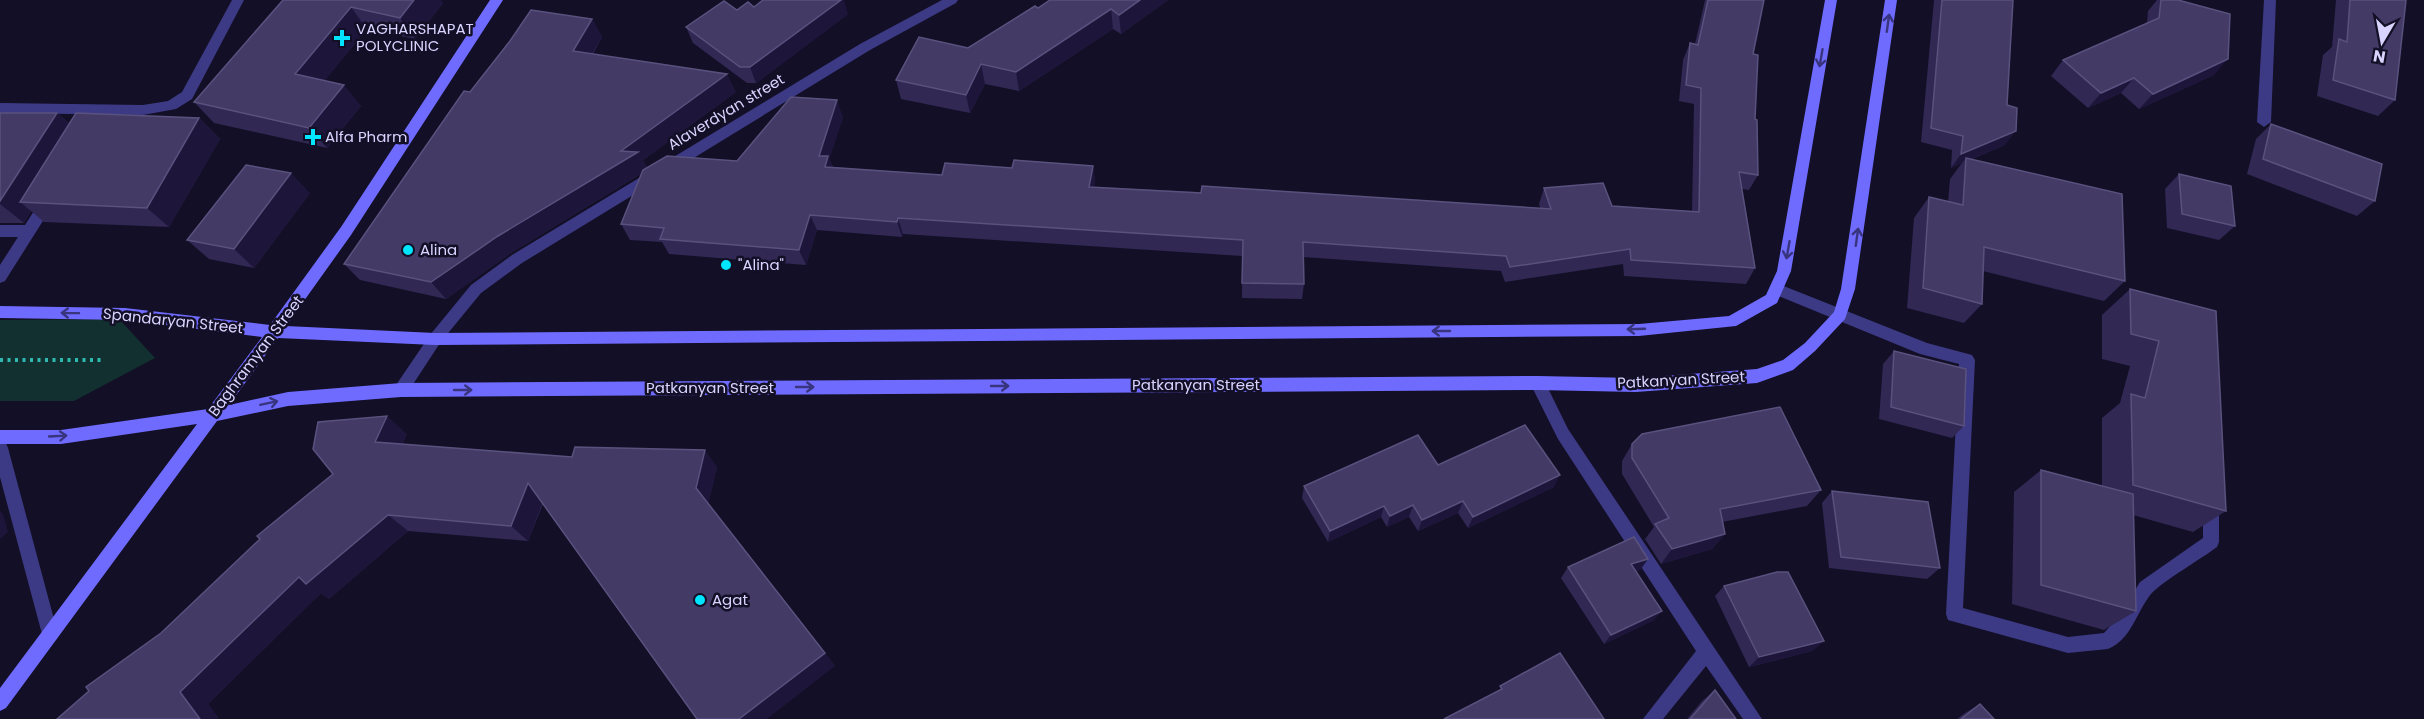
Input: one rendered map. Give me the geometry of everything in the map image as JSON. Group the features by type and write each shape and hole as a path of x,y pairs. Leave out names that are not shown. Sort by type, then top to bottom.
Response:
{"main road":[{"name":"Baghramyan Street","path":"0,702 346,231 497,0"},
{"path":"274,332 435,339 1639,330 1731,322 1772,299 1784,271 1831,0"},
{"name":"Patkanyan Street","path":"212,415 288,399 401,390 1538,383 1636,385 1757,376 1788,365 1810,347 1840,315 1856,247 1891,0"},
{"name":"Spandaryan Street","path":"0,312 125,314 274,332"},
{"path":"0,437 61,437 212,415"}],"street":[{"path":"0,108 102,114 171,105 187,95 238,0"},
{"name":"Alaverdyan street","path":"401,390 435,339 476,289 517,259 865,47 952,0"},
{"path":"2264,122 2270,0"},
{"path":"0,277 54,190"},
{"path":"0,231 29,231"},
{"path":"1776,289 1925,349 1966,360 1954,614 2068,645 2108,641 2126,621 2146,588 2211,542 2211,484"},
{"path":"1538,383 1563,434 1706,652 1753,719"},
{"path":"0,448 50,634"},
{"path":"1652,719 1706,652"}],"path":[{"path":"0,360 101,360"}],"green space":[{"path":"119,319 155,358 74,401 0,401 0,320"}],"building":[{"path":"283,0 414,0 400,18 351,7 295,74 344,85 309,128 194,102"},
{"path":"763,0 841,0 750,67 740,67 686,27 724,1 737,10 748,2 754,7"},
{"path":"1050,0 1140,0 1119,15 1111,9 1016,72 981,64 966,95 896,80 919,37 968,48 1035,6 1038,8"},
{"path":"1708,0 1764,0 1753,54 1758,55 1755,119 1757,120 1758,175 1739,172 1755,268 1631,260 1630,249 1510,267 1506,256 1303,242 1304,284 1242,283 1243,240 898,218 897,222 810,215 799,250 660,239 664,228 621,224 643,170 667,156 737,161 791,97 837,100 819,156 828,156 825,167 942,175 945,163 1012,168 1014,160 1093,166 1089,187 1201,193 1202,186 1551,209 1544,188 1603,183 1612,206 1699,212 1701,88 1686,85 1690,43 1698,45"},
{"path":"1942,0 2013,0 2007,105 2017,108 2016,131 1961,154 1963,136 1931,128"},
{"path":"2161,0 2178,0 2230,14 2228,59 2153,94 2134,78 2101,93 2063,60 2159,18"},
{"path":"2350,0 2406,0 2395,100 2333,80 2339,39 2347,42"},
{"path":"531,10 592,19 573,51 727,74 621,151 638,152 498,236 431,282 344,264 464,91 470,92"},
{"path":"0,113 57,113 0,201"},
{"path":"76,113 199,118 147,208 20,202"},
{"path":"2271,124 2382,164 2375,201 2263,159"},
{"path":"1966,158 2122,194 2125,281 1984,247 1982,304 1923,288 1929,197 1963,205"},
{"path":"246,165 291,173 234,249 187,240"},
{"path":"2179,174 2231,186 2235,226 2182,214"},
{"path":"2130,289 2216,311 2226,511 2133,485 2131,394 2145,398 2159,341 2131,334"},
{"path":"1894,351 1966,369 1964,426 1891,407"},
{"path":"1780,407 1821,490 1720,509 1725,534 1672,549 1655,524 1669,518 1632,458 1632,444 1642,434"},
{"path":"387,416 375,442 572,457 575,447 705,450 696,488 825,653 739,719 697,719 528,483 511,526 388,515 306,584 299,577 180,692 200,719 57,719 89,691 86,687 161,633 260,539 257,536 333,474 313,449 318,422"},
{"path":"1525,425 1560,475 1473,517 1463,501 1422,520 1413,505 1390,516 1384,506 1330,531 1304,486 1418,435 1438,465"},
{"path":"2041,470 2133,494 2136,611 2041,585"},
{"path":"1832,491 1928,502 1940,568 1841,557"},
{"path":"1634,537 1648,559 1631,564 1662,611 1611,635 1568,567"},
{"path":"1777,572 1788,572 1824,641 1759,657 1724,586"},
{"path":"1560,653 1604,719 1444,719 1502,689 1500,686"},
{"path":"1715,690 1736,719 1690,719"},
{"path":"1980,704 1994,719 1961,719"}],"place":[{"name":"VAGHARSHAPAT POLYCLINIC","path":"342,38"},
{"name":"Alfa Pharm","path":"313,137"},
{"name":"Alina","path":"408,250"},
{"name":"\"Alina\"","path":"726,265"},
{"name":"Agat","path":"700,600"}]}
